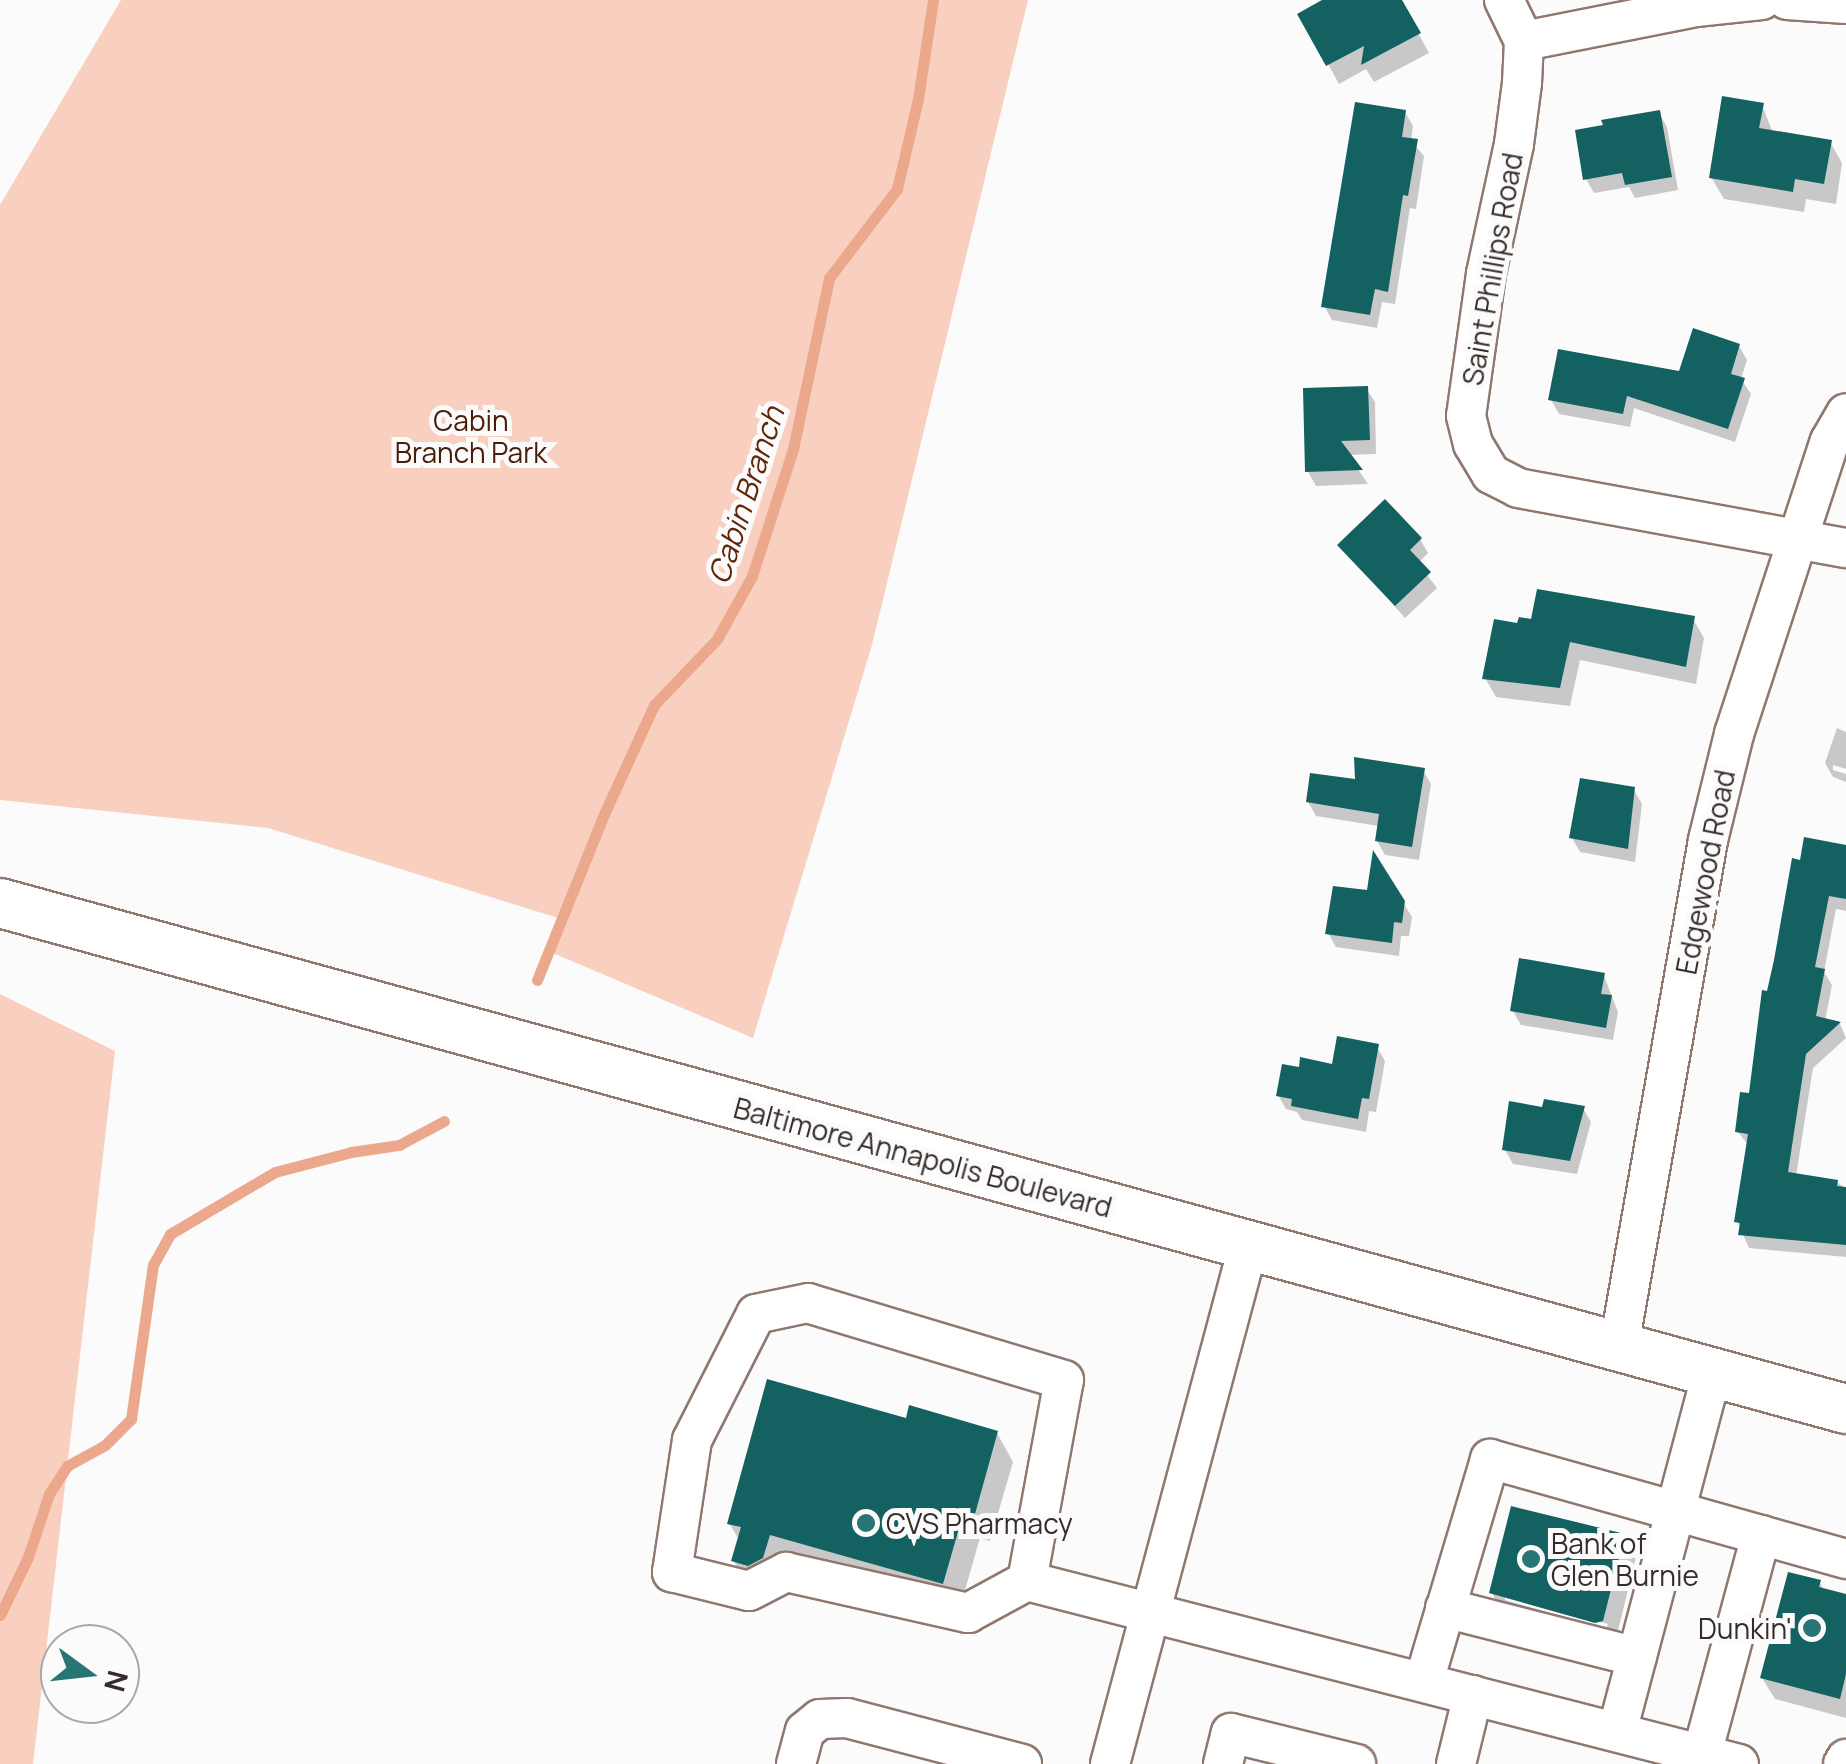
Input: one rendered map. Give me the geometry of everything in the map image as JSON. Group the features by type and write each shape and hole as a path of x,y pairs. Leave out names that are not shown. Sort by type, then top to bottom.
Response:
{"main road":[{"name":"Baltimore Annapolis Boulevard","path":"0,903 1846,1409"}],"street":[{"path":"1504,0 1524,41 1696,7 1762,0"},
{"path":"1787,0 1846,4"},
{"name":"Saint Phillips Road","path":"1524,41 1514,144 1486,274 1466,416 1473,444 1491,474 1518,488 1846,548"},
{"name":"Edgewood Road","path":"1619,1346 1708,840 1734,734 1830,441 1846,412"},
{"path":"1110,1764 1248,1247"},
{"path":"1027,1581 1064,1380 808,1303 756,1314 692,1440 672,1572 749,1591 786,1572 968,1613 1027,1581 1617,1732 1682,1755 1739,1764"},
{"path":"1617,1732 1712,1372"},
{"path":"1424,1681 1490,1459 1846,1559"},
{"path":"1682,1755 1761,1536"},
{"path":"1446,1608 1637,1657"},
{"path":"1456,1764 1473,1694"},
{"path":"796,1764 805,1731 820,1719 847,1718 1022,1764"},
{"path":"1222,1764 1230,1733 1356,1764"}],"green space":[{"name":"Cabin Branch Park","path":"121,0 1028,0 872,645 753,1038 548,951 558,918 268,828 0,800 0,205"},
{"path":"0,994 115,1051 49,1624 40,1624 40,1703 33,1764 0,1764"}],"building":[{"path":"1322,0 1402,0 1421,33 1361,65 1364,46 1326,66 1297,14"},
{"path":"1722,96 1764,103 1759,128 1832,140 1824,184 1795,179 1793,192 1709,178"},
{"path":"1355,102 1406,110 1402,137 1418,139 1408,196 1403,195 1388,292 1375,289 1370,315 1321,307"},
{"path":"1660,110 1672,177 1625,185 1622,173 1583,180 1575,130 1603,125 1601,120"},
{"path":"1693,328 1740,344 1731,374 1745,378 1728,429 1627,396 1623,414 1548,400 1558,349 1679,371"},
{"path":"1368,386 1370,440 1341,441 1363,470 1305,472 1303,388"},
{"path":"1385,499 1422,538 1410,550 1431,572 1395,606 1337,545"},
{"path":"1537,589 1695,616 1686,667 1570,642 1560,688 1482,679 1494,619 1517,623 1519,617 1531,619"},
{"path":"1354,757 1425,768 1412,847 1375,841 1379,814 1306,802 1310,773 1355,779"},
{"path":"1580,778 1635,787 1628,849 1569,838"},
{"path":"1804,837 1846,845 1846,899 1829,896 1815,967 1825,969 1816,1016 1841,1022 1806,1054 1788,1172 1838,1180 1837,1186 1846,1187 1846,1245 1738,1235 1740,1223 1734,1222 1748,1134 1735,1132 1740,1092 1749,1093 1762,990 1767,991 1792,858 1800,860"},
{"path":"1373,850 1405,901 1402,923 1394,922 1392,943 1325,934 1333,886 1367,890"},
{"path":"1519,958 1605,973 1601,994 1612,995 1606,1028 1510,1011"},
{"path":"1337,1036 1379,1044 1369,1099 1362,1098 1358,1119 1291,1106 1292,1099 1276,1096 1282,1064 1299,1067 1300,1057 1332,1064"},
{"path":"1544,1099 1585,1106 1570,1161 1502,1150 1509,1101 1542,1107"},
{"path":"767,1379 906,1418 909,1405 998,1431 975,1514 964,1511 943,1584 770,1535 763,1558 748,1566 731,1561 741,1527 727,1524"},
{"path":"1511,1506 1625,1534 1603,1621 1595,1623 1489,1593"},
{"path":"1788,1572 1821,1580 1819,1587 1846,1594 1846,1674 1840,1699 1760,1678"}],"waterway":[{"name":"Cabin Branch","path":"537,980 605,812 654,705 717,639 752,576 793,449 829,278 897,189 918,99 933,0"},
{"name":"Cabin Branch","path":"0,1615 28,1557 49,1494 67,1466 105,1445 131,1419 153,1265 170,1234 275,1172 351,1152 399,1145 444,1121"}],"place":[{"name":"CVS Pharmacy","path":"866,1523"},
{"name":"Bank of Glen Burnie","path":"1531,1559"},
{"name":"Dunkin'","path":"1812,1628"}]}
